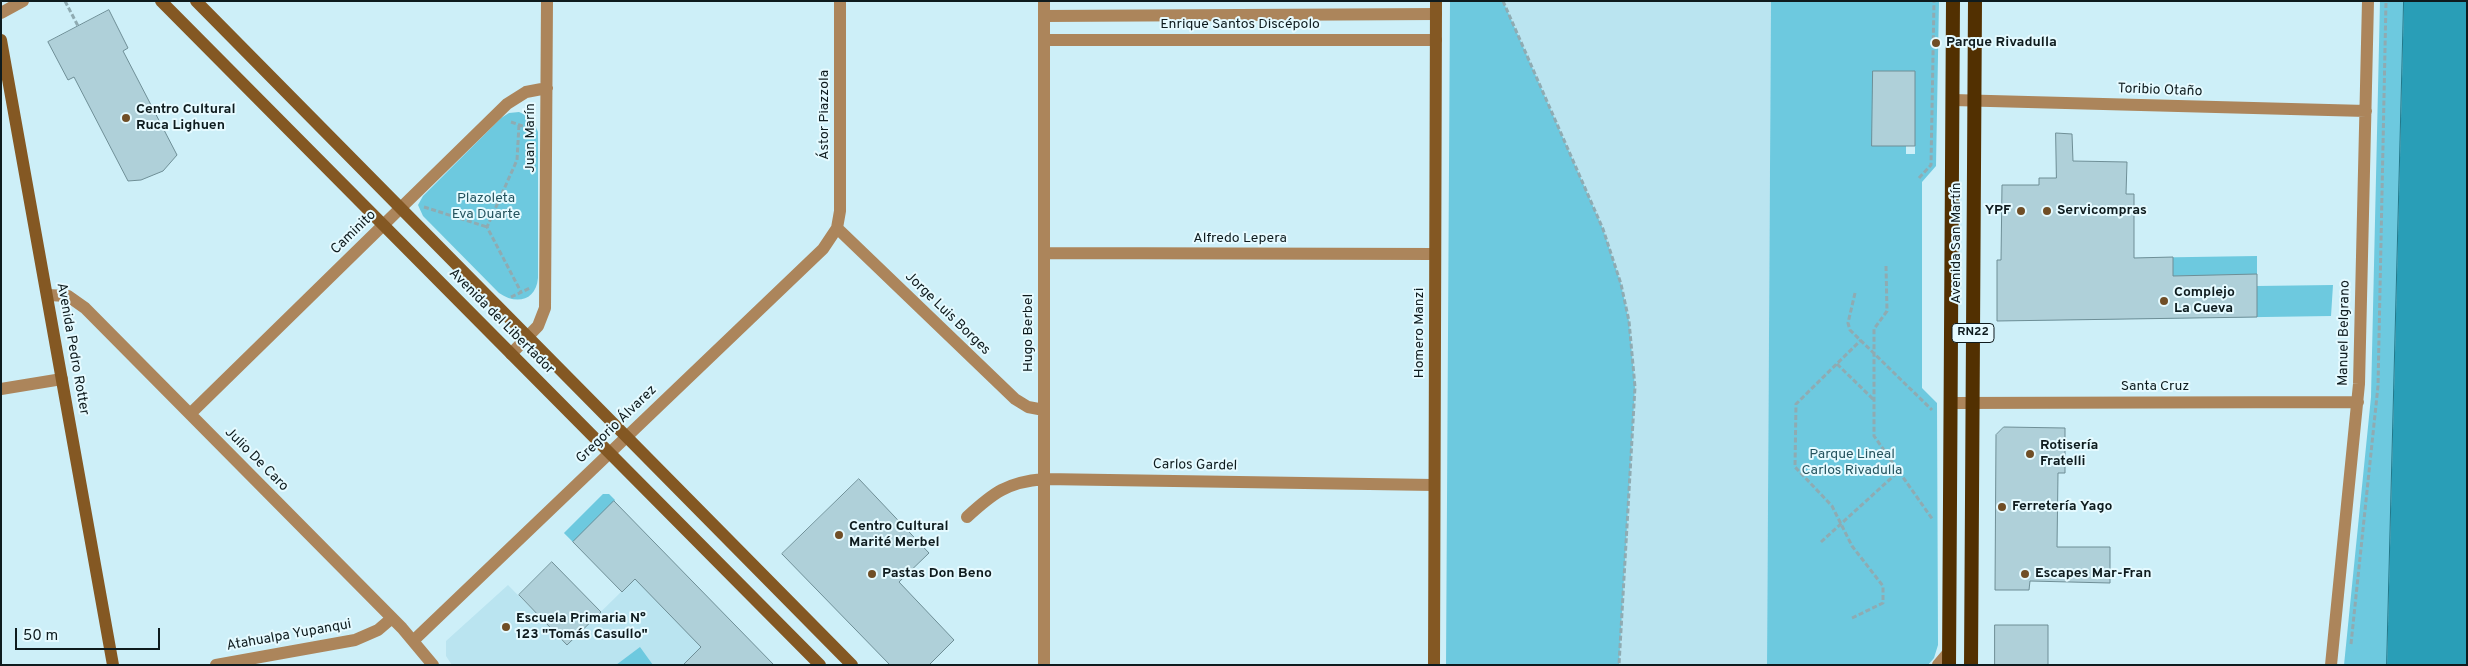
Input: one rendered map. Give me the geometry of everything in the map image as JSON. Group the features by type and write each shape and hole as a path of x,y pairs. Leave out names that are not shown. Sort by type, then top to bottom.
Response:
{"highway":[{"name":"Avenida San Martín","path":"1949,658 1953,1"},
{"name":"Avenida San Martín","path":"1971,665 1975,1"}],"main road":[{"name":"Avenida del Libertador","path":"162,1 820,665"},
{"name":"Avenida del Libertador","path":"196,1 852,665"},
{"name":"Homero Manzi","path":"1434,665 1436,8"},
{"name":"Avenida Pedro Rotter","path":"1,40 5,84 47,295 113,665"}],"street":[{"path":"1,13 23,1"},
{"name":"Juan Marín","path":"511,354 541,320 545,302 547,1"},
{"name":"Ástor Piazzola","path":"836,228 840,211 840,1"},
{"name":"Hugo Berbel","path":"1044,1 1044,665"},
{"name":"Manuel Belgrano","path":"2331,665 2358,402 2368,1"},
{"name":"Enrique Santos Discépolo","path":"1044,16 1436,8"},
{"name":"Enrique Santos Discépolo","path":"1044,40 1436,40"},
{"name":"Caminito","path":"190,414 507,104 526,92 547,88"},
{"name":"Toribio Otaño","path":"1952,100 2366,111"},
{"name":"Jorge Luis Borges","path":"836,228 1015,399 1028,407 1044,410"},
{"name":"Gregorio Álvarez","path":"413,641 823,248 836,228"},
{"name":"Alfredo Lepera","path":"1044,253 1435,254"},
{"name":"Julio De Caro","path":"47,295 68,296 79,303 392,618 433,665"},
{"path":"1,389 62,379"},
{"name":"Santa Cruz","path":"1951,403 2358,402"},
{"name":"Carlos Gardel","path":"967,517 989,497 1005,487 1044,479 1434,485"},
{"name":"Atahualpa Yupanqui","path":"216,665 355,640 378,630 392,618"},
{"path":"1938,665 1949,658"}],"path":[{"path":"65,1 78,26"},
{"path":"1503,1 1603,229 1621,284 1629,321 1634,386 1619,665"},
{"path":"1919,178 1931,165 1934,1"},
{"path":"508,120 538,132"},
{"path":"487,227 517,160 519,125"},
{"path":"427,204 428,210 434,217"},
{"path":"418,207 427,204 487,227 521,292"},
{"path":"1886,266 1887,311 1874,329 1874,436 1933,520"},
{"path":"508,299 538,284"},
{"path":"506,290 513,296"},
{"path":"1855,293 1848,323 1850,330 1932,408 1932,417"},
{"path":"1852,618 1883,602 1882,586 1852,546 1832,506 1795,467 1796,404 1861,340"},
{"path":"1837,364 1874,400"},
{"path":"1821,542 1899,471"},
{"path":"1933,510 1933,529"}],"shaded area":[{"path":"1503,1 1771,1 1767,665 1619,665 1635,387 1629,321 1621,284 1603,229"},
{"path":"2404,1 2467,1 2467,665 2387,665"},
{"path":"603,494 609,494 615,500 614,502 774,665 452,665 446,656 446,641 508,585 567,645 622,591 564,533"}],"green space":[{"path":"1450,1 1503,1 1603,229 1621,284 1629,321 1635,387 1619,665 1446,665"},
{"name":"Parque Lineal Carlos Rivadulla","path":"1771,1 1939,1 1936,166 1922,182 1922,388 1937,403 1938,645 1934,658 1928,665 1767,665","holes":["1873,71 1915,71 1915,154 1906,154 1906,146 1872,146"]},
{"path":"2380,1 2404,1 2387,665 2344,665 2371,397"},
{"name":"Plazoleta Eva Duarte","path":"519,112 532,118 538,132 538,278 533,292 524,299 518,300 505,297 499,293 423,216 418,205 423,196 501,118 509,113"},
{"name":"Complejo La Cueva","path":"2257,256 2257,286 2333,285 2331,316 1997,321 1997,260"},
{"path":"603,494 609,494 615,500 573,542 564,533"},
{"path":"640,647 653,665 616,665"}],"building":[{"name":"Centro Cultural Ruca Lighuen","path":"109,10 128,48 123,51 177,155 163,171 141,180 128,181 74,77 68,80 48,42"},
{"path":"1873,71 1915,71 1915,146 1872,146"},
{"path":"2056,133 2072,134 2073,161 2127,162 2126,194 2134,194 2134,258 2173,257 2173,276 2257,274 2257,317 1997,321 1997,260 2001,260 2002,185 2039,185 2039,178 2056,178"},
{"path":"2004,427 2065,428 2065,473 2058,473 2057,547 2110,547 2110,583 2030,581 2029,590 1995,590 1996,435"},
{"path":"859,479 929,553 899,582 954,640 929,665 890,665 782,554"},
{"path":"614,501 774,665 683,665 701,647 635,579 622,592 573,542"},
{"path":"552,562 601,612 567,645 519,595"},
{"path":"1995,625 2048,625 2048,665 1995,665"}],"place":[{"name":"Parque Rivadulla","path":"1936,43"},
{"name":"Centro Cultural Ruca Lighuen","path":"126,118"},
{"name":"YPF","path":"2021,211"},
{"name":"Servicompras","path":"2047,211"},
{"name":"Complejo La Cueva","path":"2164,301"},
{"name":"Rotisería Fratelli","path":"2030,454"},
{"name":"Ferretería Yago","path":"2002,507"},
{"name":"Centro Cultural Marité Merbel","path":"839,535"},
{"name":"Pastas Don Beno","path":"872,574"},
{"name":"Escapes Mar-Fran","path":"2025,574"},
{"name":"Escuela Primaria N° 123 \"Tomás Casullo\"","path":"506,627"}]}
